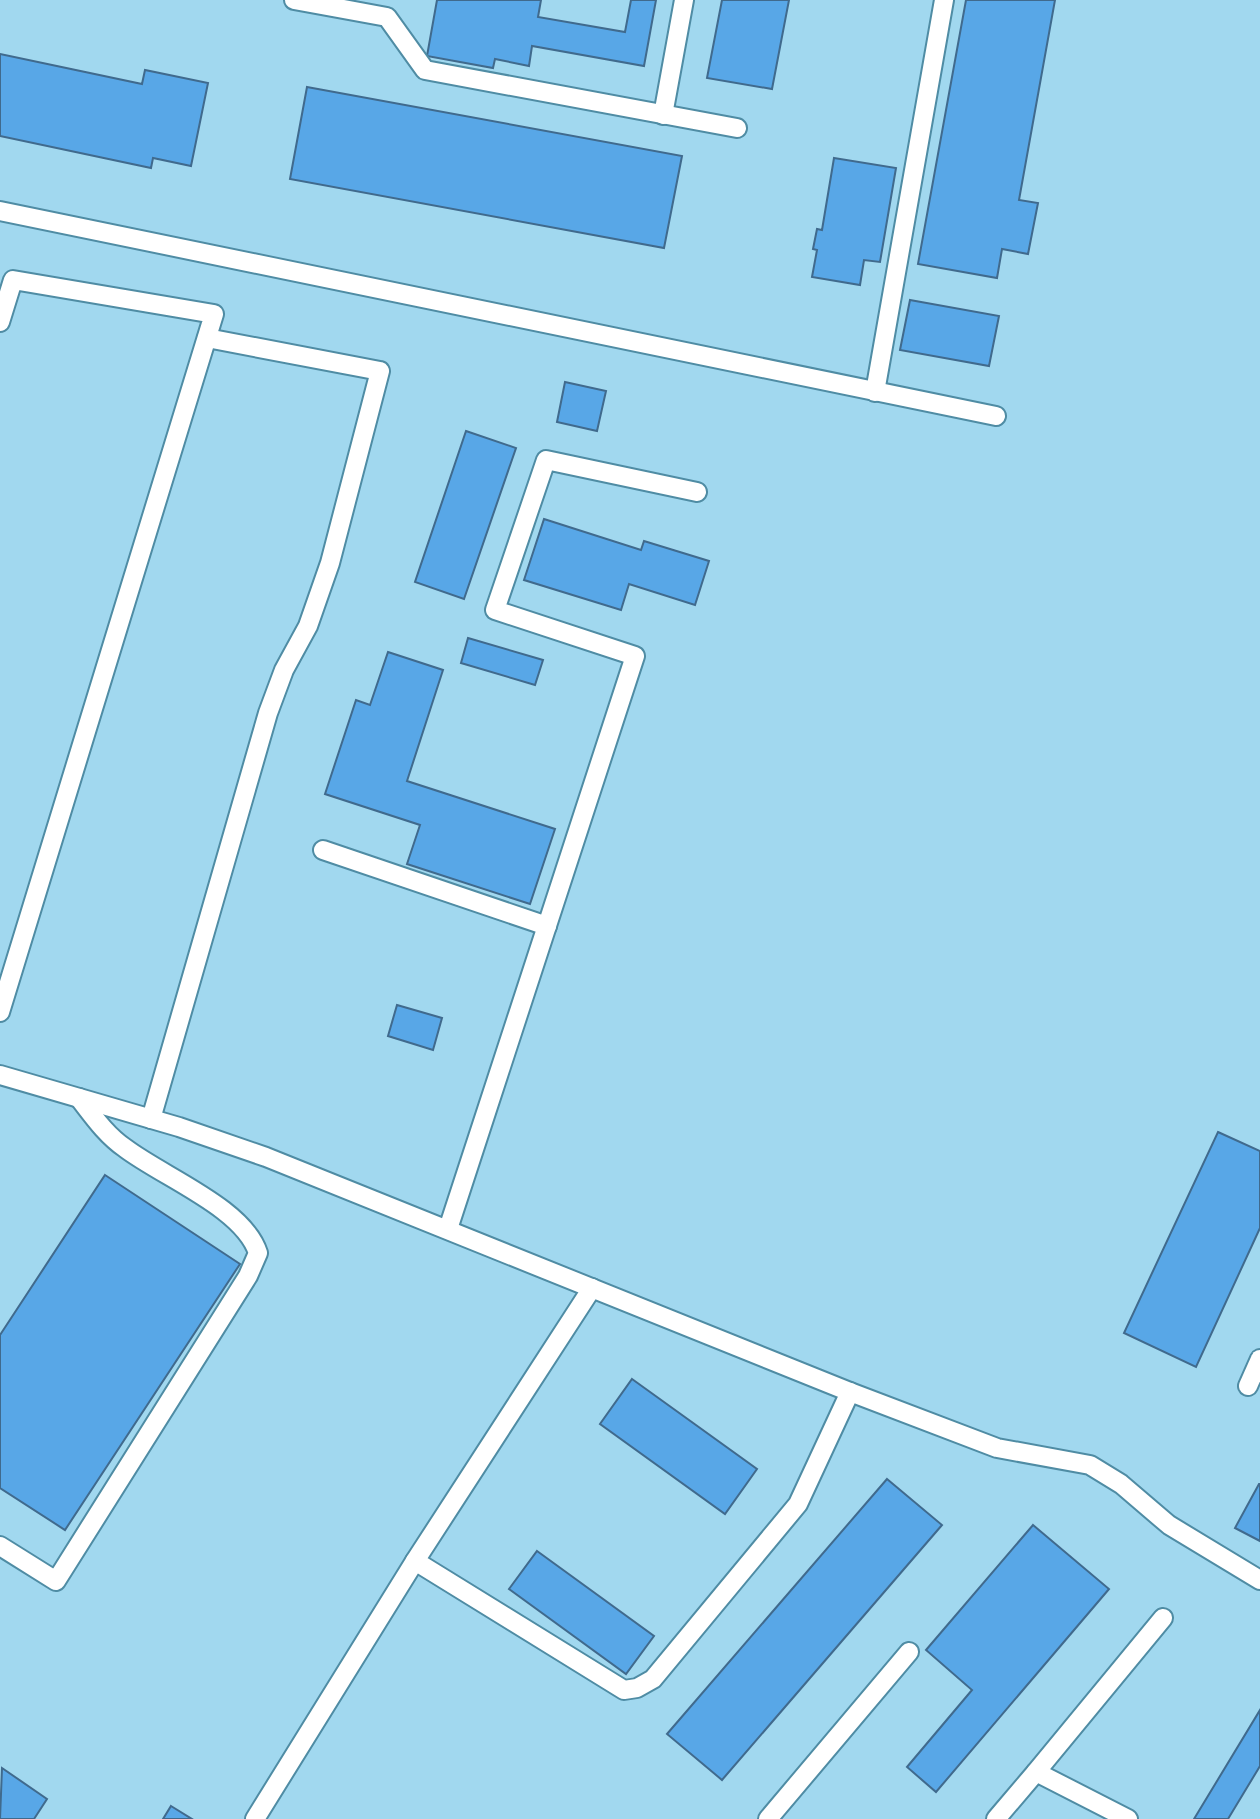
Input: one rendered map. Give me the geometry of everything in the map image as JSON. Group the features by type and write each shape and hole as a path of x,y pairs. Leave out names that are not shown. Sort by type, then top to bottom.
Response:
{"lane":[{"path":"294,0 388,9 425,70 737,128"},
{"path":"663,115 684,0"},
{"path":"875,392 944,0"},
{"path":"0,211 996,416"},
{"path":"0,322 13,280 214,314 0,1012"},
{"path":"151,1119 268,713 284,670 308,626 330,563 380,371 207,338"},
{"path":"448,1229 635,656 495,610 546,460 697,492"},
{"path":"323,850 547,926"},
{"path":"0,1075 151,1119 266,1157 997,1448 1090,1465 1121,1484 1169,1525 1260,1580"},
{"path":"0,1546 56,1581 248,1276 258,1253 254,1239 239,1221 124,1148 104,1130 79,1098"},
{"path":"255,1819 415,1561 592,1288"},
{"path":"1248,1386 1260,1359"},
{"path":"415,1561 624,1690 637,1688 653,1679 798,1504 850,1392"},
{"path":"996,1819 1163,1618"},
{"path":"768,1819 909,1652"},
{"path":"1036,1772 1128,1819"}],"shaded area":[{"path":"0,0 1260,0 1260,1819 0,1819"}],"building":[{"path":"437,0 541,0 538,17 625,32 631,0 656,0 644,66 532,46 529,66 495,59 493,68 427,56"},
{"path":"722,0 789,0 772,89 707,78"},
{"path":"966,0 1055,0 1019,200 1038,203 1028,254 1002,249 997,278 918,264"},
{"path":"0,54 142,84 145,70 208,83 191,166 153,158 151,168 0,136"},
{"path":"307,87 682,156 664,248 290,179"},
{"path":"834,158 896,168 880,262 864,260 860,285 812,277 817,250 813,249 817,229 822,230"},
{"path":"910,300 999,316 989,366 900,350"},
{"path":"565,382 606,391 597,431 557,422"},
{"path":"466,431 516,448 464,599 415,582"},
{"path":"544,519 641,550 644,541 709,561 695,605 629,584 621,610 524,580"},
{"path":"468,638 543,660 535,685 461,663"},
{"path":"388,652 443,670 407,781 555,829 530,904 407,864 420,825 325,794 356,700 370,705"},
{"path":"397,1005 442,1018 433,1050 388,1036"},
{"path":"1218,1132 1260,1151 1260,1228 1196,1367 1124,1333"},
{"path":"105,1175 240,1264 65,1530 0,1488 0,1335"},
{"path":"632,1379 757,1469 725,1514 600,1424"},
{"path":"887,1479 942,1525 722,1780 667,1734"},
{"path":"1260,1484 1260,1541 1235,1528"},
{"path":"1033,1525 1109,1589 936,1792 907,1767 972,1690 926,1650"},
{"path":"537,1551 654,1636 626,1674 509,1589"},
{"path":"1260,1710 1260,1766 1228,1819 1194,1819"},
{"path":"2,1768 47,1799 34,1819 0,1819"},
{"path":"171,1806 192,1819 163,1819"}]}
